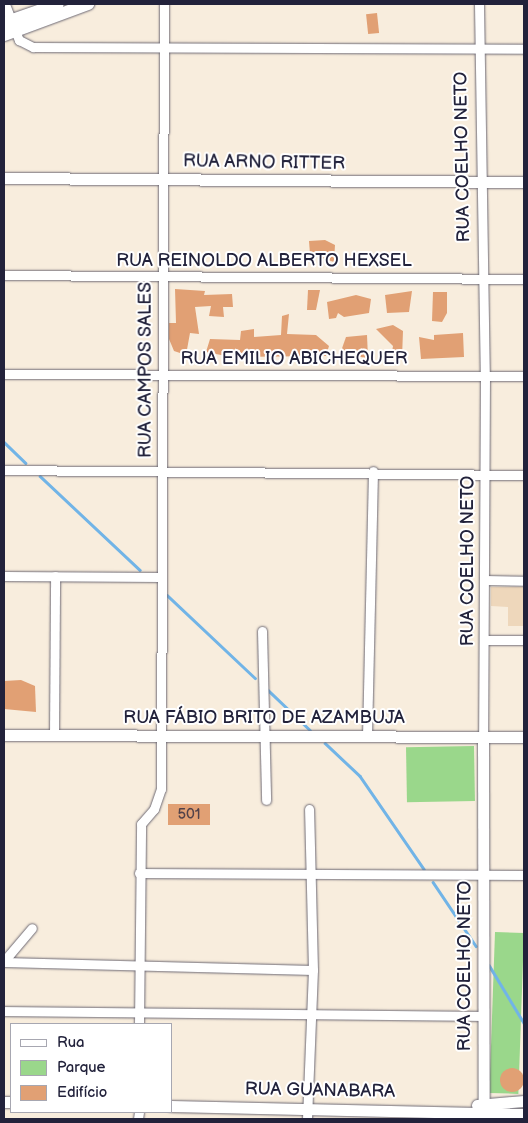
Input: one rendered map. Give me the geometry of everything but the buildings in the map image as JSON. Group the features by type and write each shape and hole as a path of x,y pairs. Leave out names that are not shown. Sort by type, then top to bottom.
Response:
{"main road":[{"path":"8,27 58,4"},
{"path":"8,27 88,4"}],"street":[{"path":"5,4 8,27 24,45 33,48 524,48"},
{"name":"RUA CAMPOS SALES","path":"139,1020 137,966 141,824 154,810 161,789 162,47 164,4"},
{"name":"RUA COELHO NETO","path":"479,4 480,182 486,475 482,1016 484,1117"},
{"name":"RUA ARNO RITTER","path":"4,178 524,182"},
{"name":"RUA REINOLDO ALBERTO HEXSEL","path":"4,275 524,279"},
{"name":"RUA EMILIO ABICHEQUER","path":"4,374 524,376"},
{"path":"4,470 373,471 524,475"},
{"path":"367,736 373,471"},
{"path":"4,576 161,577"},
{"path":"54,735 55,576"},
{"path":"485,580 524,581"},
{"path":"262,631 266,800"},
{"path":"486,640 524,640"},
{"name":"RUA FÁBIO BRITO DE AZAMBUJA","path":"4,734 524,737"},
{"path":"307,1114 313,970 309,877 309,809"},
{"path":"140,873 309,877 524,876"},
{"path":"4,961 32,928"},
{"path":"4,961 313,970"},
{"path":"4,1011 139,1020 482,1016"},
{"path":"483,1102 524,1101"},
{"name":"RUA GUANABARA","path":"172,1106 307,1114 469,1109 483,1102"},
{"name":"RUA GUANABARA","path":"469,1109 484,1117"},
{"path":"484,1117 524,1114"}],"shaded area":[{"path":"491,587 524,587 524,626 508,626 508,607 491,606"}],"green space":[{"path":"474,746 475,801 407,802 406,747"},
{"path":"495,932 524,933 518,1094 489,1093"}],"waterway":[{"path":"4,442 26,463"},
{"path":"40,476 140,570"},
{"path":"167,595 255,678"},
{"path":"268,690 310,730"},
{"path":"325,743 360,776 424,869"},
{"path":"433,882 476,946"},
{"path":"489,965 524,1023"}]}
